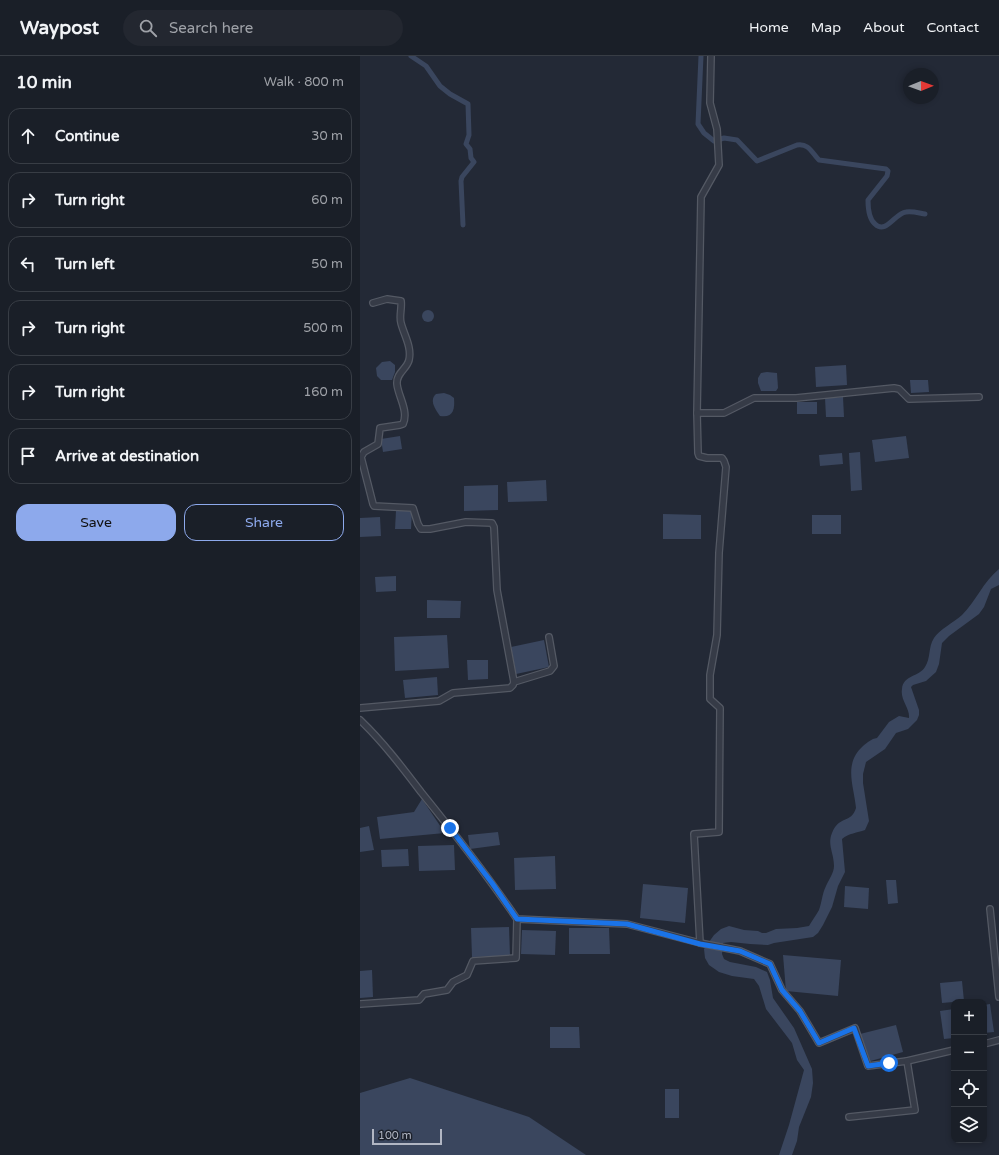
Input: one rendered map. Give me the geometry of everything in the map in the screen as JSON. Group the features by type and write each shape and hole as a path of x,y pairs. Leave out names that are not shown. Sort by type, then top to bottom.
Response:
{"street":[{"path":"700,944 694,834 719,832 720,708 710,699 710,674 717,635 719,552 726,467 722,458 707,458 699,456 698,453 697,413 701,198 719,165 717,129 710,103 711,56"},
{"path":"360,708 439,701 453,693 510,688 514,682 497,590 494,527 492,523 466,522 430,529 421,529 413,508 374,506 373,504 361,457 364,452 378,444 380,428 400,425 405,421 404,408 397,385 398,377 409,361 410,353 400,322 401,301 387,299 373,302"},
{"path":"697,413 724,414 754,398 796,398 894,388 899,389 909,399 979,397"},
{"path":"514,682 550,671 554,666 549,637"},
{"path":"360,720 376,735 445,822 492,883 517,919 516,958 473,961 467,975 453,982 447,990 424,994 419,1000 360,1004"},
{"path":"990,909 998,975 999,997"},
{"path":"517,919 627,924 700,944 740,951 770,964 782,990 800,1011 819,1043 854,1028 868,1066 907,1061 951,1051"},
{"path":"987,1043 999,1040"},
{"path":"849,1117 915,1110 907,1061"}],"water":[{"path":"426,310 430,310 434,316 430,322 426,322 422,318 422,314"},
{"path":"390,361 395,365 395,372 392,380 381,380 377,376 376,368 382,362"},
{"path":"846,365 847,385 816,387 815,367"},
{"path":"761,373 777,373 778,388 776,391 761,391 758,378"},
{"path":"910,380 928,380 929,392 911,393"},
{"path":"444,393 454,398 454,406 452,412 448,416 440,416 435,408 433,399 436,394"},
{"path":"843,397 844,417 826,417 825,398"},
{"path":"797,402 817,402 817,414 797,414"},
{"path":"400,436 402,449 383,452 381,439"},
{"path":"906,436 909,458 875,462 872,440"},
{"path":"860,452 862,490 851,491 849,453"},
{"path":"842,453 843,464 820,466 819,455"},
{"path":"546,480 547,501 508,502 507,482"},
{"path":"498,485 498,510 464,511 464,486"},
{"path":"396,511 412,511 411,529 395,529"},
{"path":"663,514 701,515 701,539 663,539"},
{"path":"812,515 841,515 841,534 812,534"},
{"path":"380,517 381,536 360,537 360,518"},
{"path":"999,569 999,585 991,589 984,607 979,614 942,643 939,664 936,672 926,681 911,687 919,710 917,720 908,729 896,733 885,749 866,762 863,774 863,783 869,821 865,830 850,834 842,839 845,872 838,886 832,907 818,933 813,937 768,945 731,942 723,943 722,954 724,959 730,962 756,967 767,972 773,998 794,1028 812,1069 813,1083 811,1097 799,1127 797,1141 792,1155 779,1155 804,1070 797,1060 792,1043 766,1009 759,986 754,979 732,976 719,972 709,965 705,958 704,949 714,935 721,929 729,926 766,933 776,929 809,926 819,910 825,889 833,871 834,861 830,845 832,833 841,821 854,813 856,808 851,776 853,760 863,746 877,738 889,722 899,716 909,718 908,711 902,697 903,684 925,667 932,641 936,635 962,615 988,580"},
{"path":"396,576 396,591 376,592 375,577"},
{"path":"427,600 461,601 460,618 427,618"},
{"path":"447,635 449,668 395,671 394,637"},
{"path":"544,640 549,667 516,674 511,647"},
{"path":"467,660 488,660 488,679 468,680"},
{"path":"437,677 438,695 405,698 403,680"},
{"path":"422,799 445,833 380,839 377,817 414,812"},
{"path":"369,826 374,850 360,852 360,828"},
{"path":"498,832 500,845 470,849 468,835"},
{"path":"454,845 455,870 419,871 418,846"},
{"path":"408,849 409,866 382,867 381,850"},
{"path":"555,856 556,889 515,890 514,858"},
{"path":"886,880 896,880 898,903 888,904"},
{"path":"643,884 688,888 685,923 640,918"},
{"path":"845,886 869,888 868,909 844,907"},
{"path":"509,927 510,956 472,957 471,928"},
{"path":"569,928 609,928 610,954 569,954"},
{"path":"522,930 556,931 555,955 521,954"},
{"path":"783,955 841,960 838,996 786,991"},
{"path":"372,970 373,997 360,998 360,971"},
{"path":"962,981 964,999 951,999 951,1002 942,1003 940,983"},
{"path":"987,1004 990,1004 994,1032 987,1033"},
{"path":"951,1009 951,1038 944,1039 940,1011"},
{"path":"896,1025 903,1052 867,1062 860,1034"},
{"path":"550,1027 579,1027 580,1048 550,1048"},
{"path":"410,1078 529,1117 586,1155 360,1155 360,1093"},
{"path":"665,1089 679,1089 679,1118 665,1118"}],"waterway":[{"path":"411,56 426,66 440,86 450,94 468,104 469,135 466,144 470,149 471,158 474,162 462,177 461,181 463,225"},
{"path":"701,56 698,124 704,133 714,141 724,138 737,140 757,161 797,145 801,145 810,149 819,160 886,169 888,171 887,176 868,200 869,213 873,222 879,227 883,227 902,213 913,212 925,214"}],"route":[{"path":"450,828 492,883 517,919 627,924 700,944 740,951 770,964 782,990 800,1011 819,1043 854,1028 868,1066 889,1063"}]}
